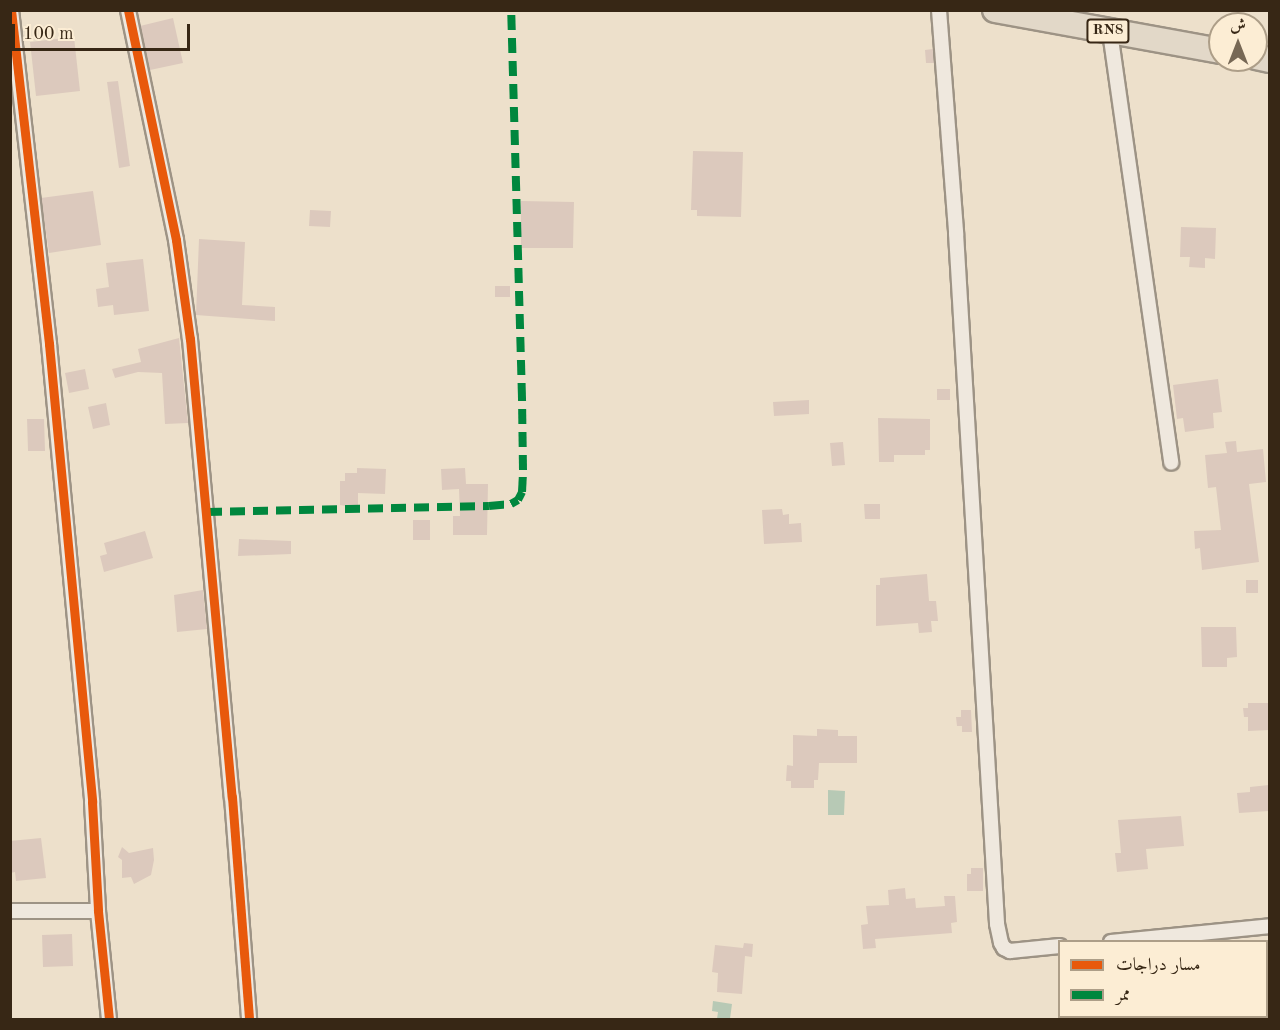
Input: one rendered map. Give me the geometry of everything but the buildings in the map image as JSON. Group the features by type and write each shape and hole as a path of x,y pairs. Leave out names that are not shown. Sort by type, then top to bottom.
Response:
{"highway":[{"name":"RN8","path":"995,10 1208,49"},
{"name":"RN8","path":"1069,10 1208,34"}],"street":[{"path":"11,10 49,344 92,802 98,911 109,1020"},
{"path":"128,10 176,240 190,339 232,797 249,1020"},
{"path":"939,10 956,233 997,924 1001,943 1010,951 1058,946"},
{"path":"1110,32 1171,463"},
{"path":"10,911 98,911"},
{"path":"1132,940 1269,927"}],"shaded area":[{"path":"828,790 845,791 844,815 828,815"},
{"path":"713,1001 732,1004 730,1019 717,1019 718,1012 712,1011"}],"marked path":[{"path":"207,512 489,506 511,504 518,500 522,492 523,470 522,398 511,10"}],"cycle path":[{"path":"11,10 49,344 92,802 98,911 109,1020"},
{"path":"128,10 176,240 190,339 232,797 249,1020"}]}
